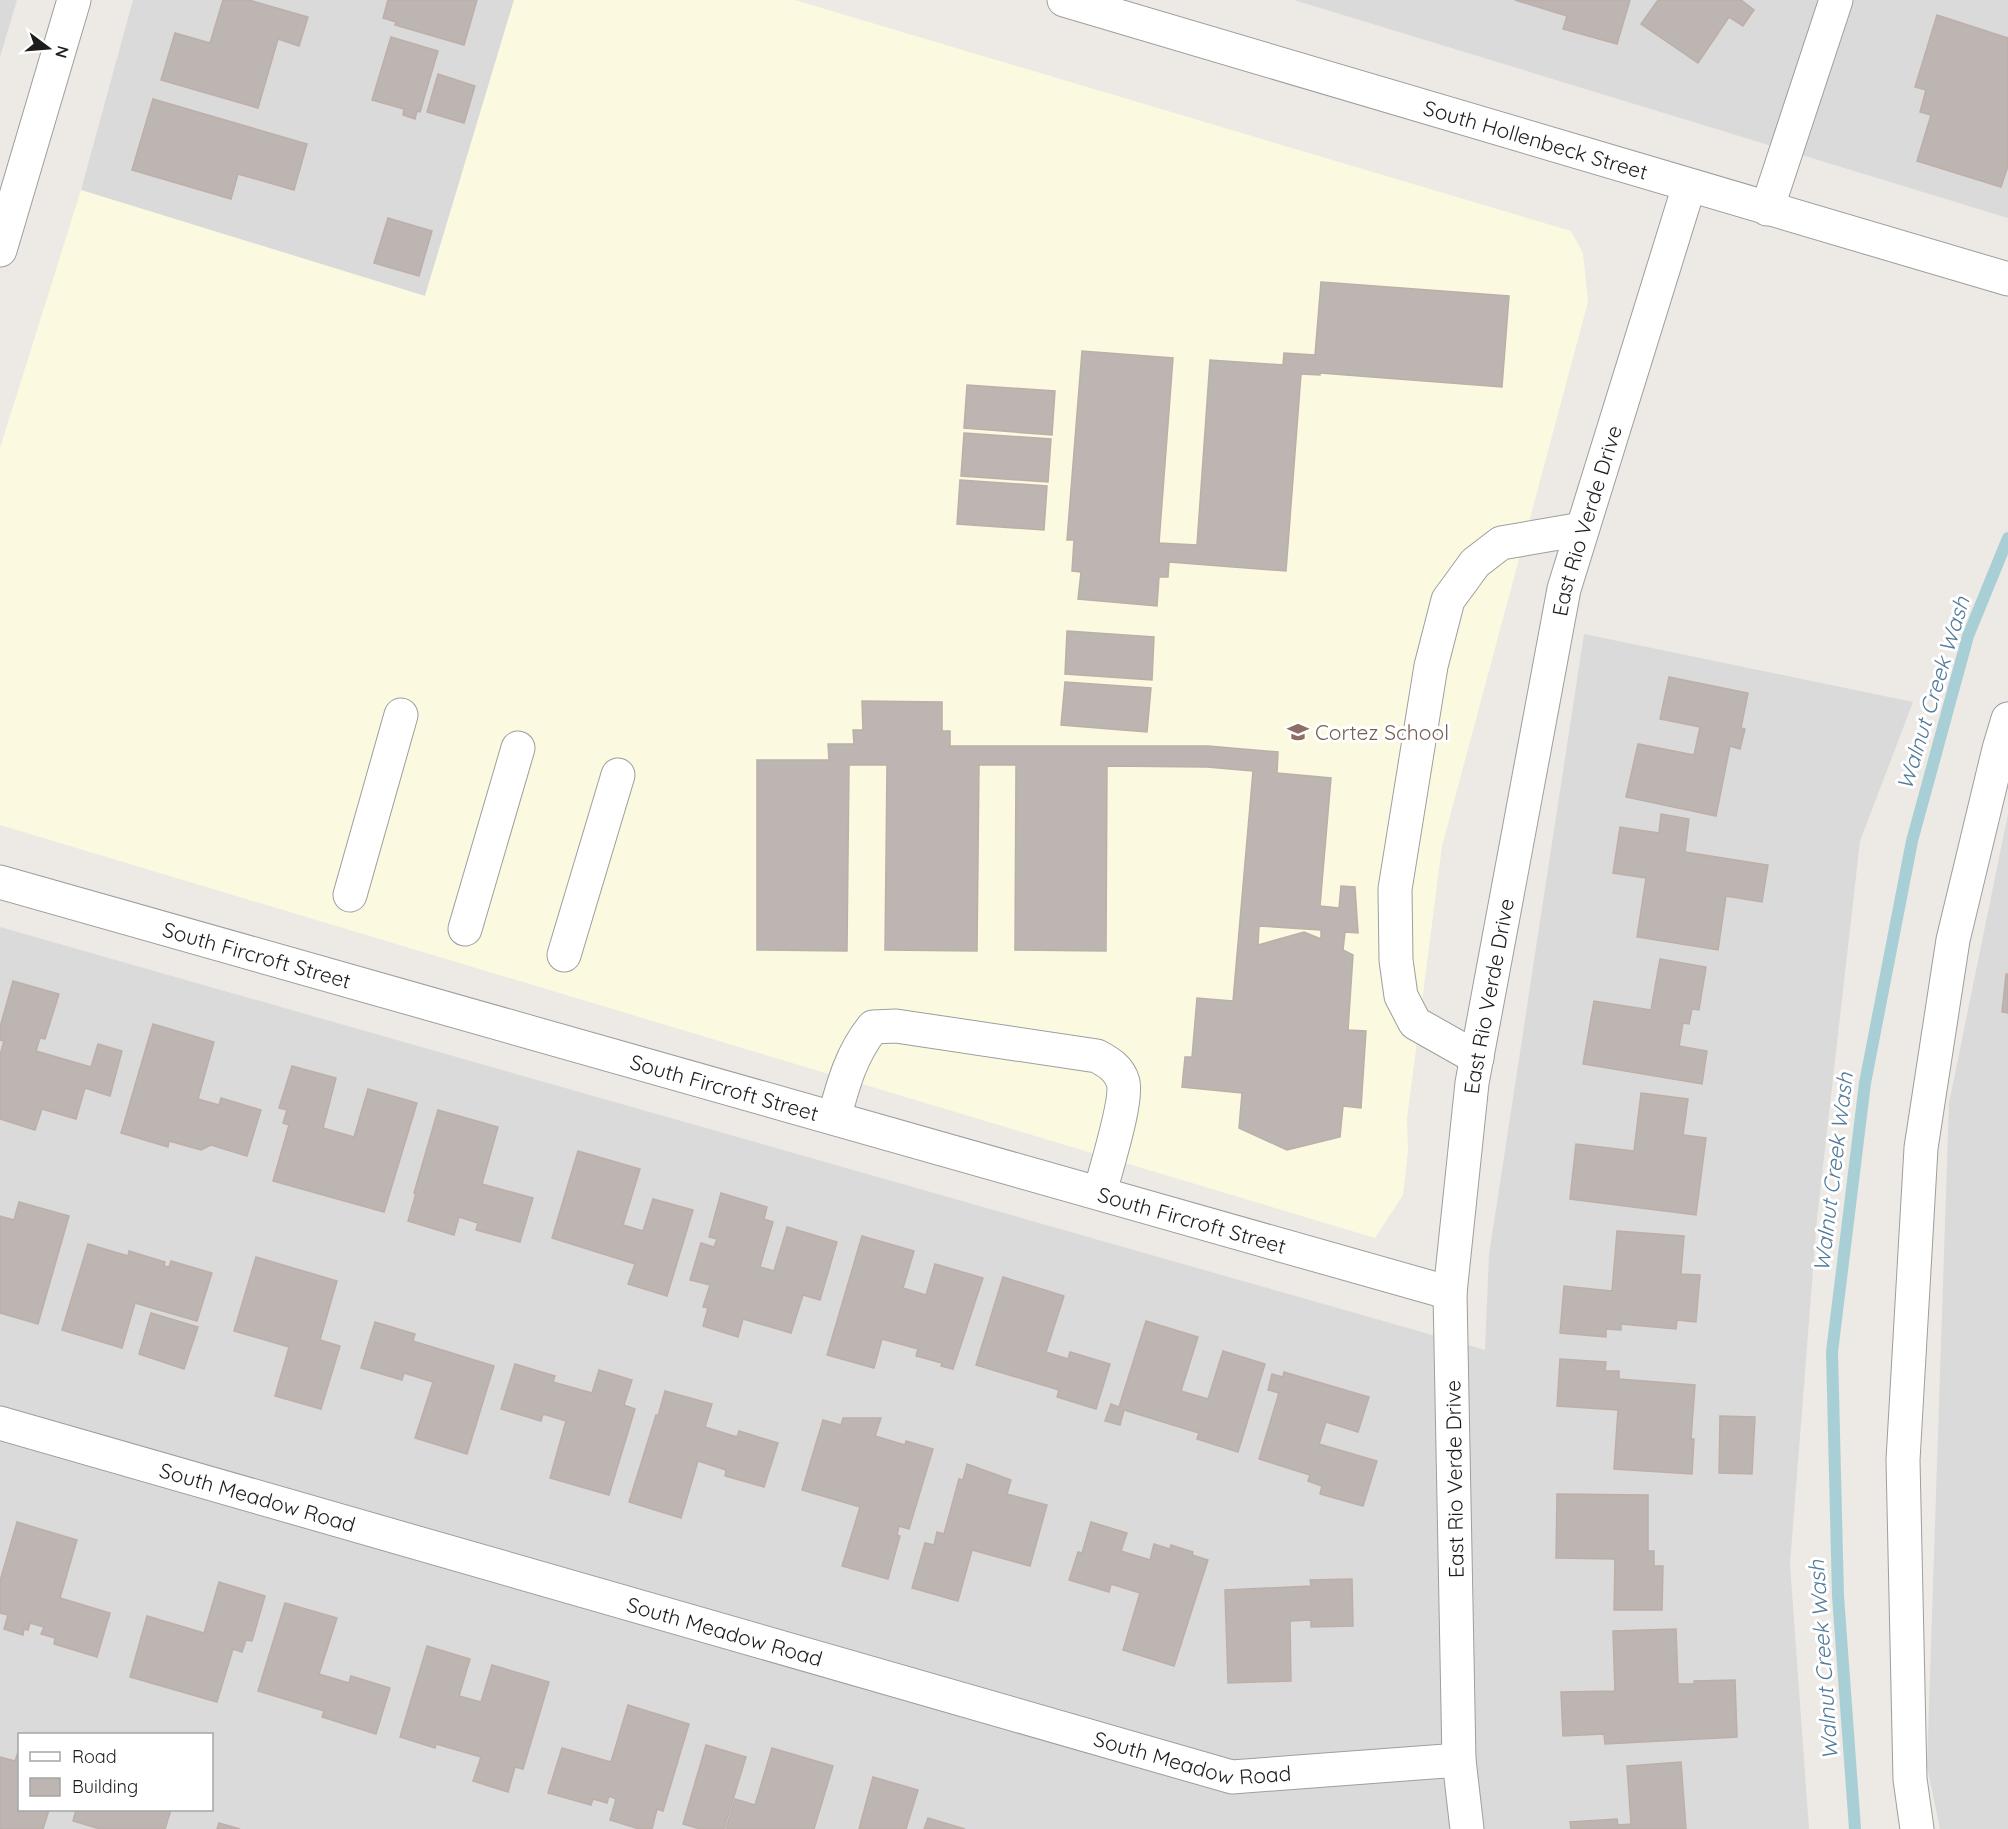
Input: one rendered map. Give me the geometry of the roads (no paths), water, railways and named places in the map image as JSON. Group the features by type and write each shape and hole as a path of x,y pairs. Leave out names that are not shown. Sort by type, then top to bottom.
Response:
{"street":[{"path":"0,250 74,0"},
{"name":"South Hollenbeck Street","path":"1064,0 2008,279"},
{"path":"1767,209 1836,0"},
{"name":"East Rio Verde Drive","path":"1467,1829 1459,1760 1450,1293 1470,1095 1564,589 1689,186"},
{"path":"1477,1058 1415,1023 1401,996 1396,960 1395,889 1431,666 1448,600 1475,563 1501,543 1582,529"},
{"path":"350,895 401,715"},
{"path":"1917,1829 1910,1779 1903,1460 1921,1148 1953,940 2008,719"},
{"path":"465,929 518,748"},
{"path":"564,955 618,775"},
{"name":"South Fircroft Street","path":"0,882 1450,1293"},
{"path":"834,1118 848,1068 860,1043 873,1027 896,1026 1097,1056 1112,1064 1123,1082 1121,1112 1100,1193"},
{"name":"South Meadow Road","path":"0,1423 1232,1777 1459,1760"}],"waterway":[{"name":"Walnut Creek Wash","path":"1855,1829 1838,1596 1832,1352 1865,1083 1912,841 1968,636 2008,538"}],"place":[{"name":"Cortez School","path":"1298,732"}]}
